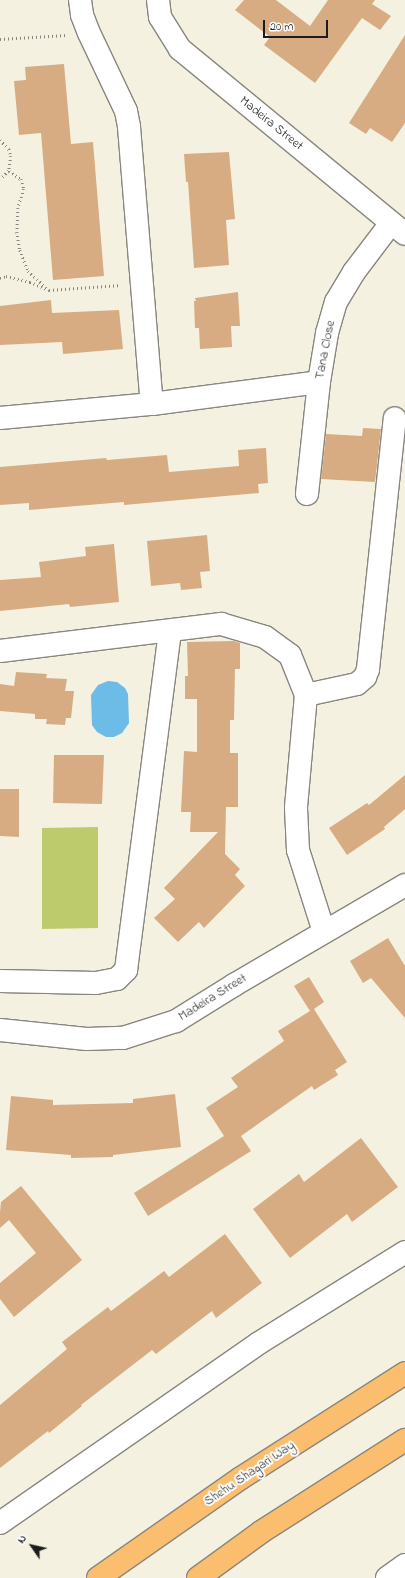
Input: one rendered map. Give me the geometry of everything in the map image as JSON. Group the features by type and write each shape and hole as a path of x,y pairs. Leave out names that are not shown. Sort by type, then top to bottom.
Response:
{"main road":[{"name":"Shehu Shagari Way","path":"98,1578 241,1478 405,1373"},
{"path":"198,1578 260,1532 405,1440"}],"street":[{"path":"80,0 82,15 126,112 129,127 152,404"},
{"name":"Madeira Street","path":"158,0 160,17 180,49 398,229"},
{"name":"Tana Close","path":"308,494 319,382 327,333 336,302 354,272 398,229"},
{"path":"0,418 152,404 319,382"},
{"path":"306,695 357,684 364,677 368,669 395,418"},
{"path":"0,651 170,632 221,624 265,637 290,655 306,695 296,808 298,850 324,932"},
{"path":"0,981 96,983 117,979 126,970 170,632"},
{"name":"Madeira Street","path":"0,1030 87,1040 123,1038 176,1022 324,932 405,885"},
{"path":"0,1523 259,1343 405,1252"},
{"path":"387,1578 405,1565"}],"path":[{"path":"0,39 89,33"},
{"path":"0,140 5,143 11,156 9,171 0,179"},
{"path":"9,171 21,179 24,189 18,208 17,232 20,250 28,271 48,290"},
{"path":"0,278 6,276 30,282 48,290 142,283"}],"green space":[{"path":"98,827 98,928 42,929 42,828"}],"water":[{"path":"108,681 117,682 125,688 128,694 129,723 122,733 114,737 106,737 97,732 92,725 91,695 98,685"}],"building":[{"path":"244,0 276,0 310,26 328,0 375,0 372,4 391,16 380,30 362,18 315,83 264,45 270,37 235,10"},
{"path":"405,35 405,123 392,142 370,128 366,134 349,123"},
{"path":"64,64 71,144 93,142 104,276 53,280 41,133 19,135 14,81 26,80 25,67"},
{"path":"229,152 235,219 226,220 229,265 194,268 188,182 186,182 184,154"},
{"path":"238,292 240,326 231,326 232,347 200,349 199,328 195,328 195,298"},
{"path":"51,300 52,313 119,310 123,349 63,354 62,342 0,345 0,306"},
{"path":"363,428 381,429 375,482 321,479 326,434 362,436"},
{"path":"266,448 268,483 258,484 259,493 124,505 124,502 29,510 29,503 0,505 0,467 106,458 107,460 167,455 169,472 239,466 238,450"},
{"path":"207,535 210,571 200,572 202,588 181,590 180,583 151,586 147,541"},
{"path":"114,544 119,602 70,607 69,604 0,611 0,580 41,577 39,562 86,556 85,547"},
{"path":"234,641 240,643 240,669 235,669 234,720 230,720 230,753 238,753 238,807 226,807 225,854 240,869 235,875 245,886 204,928 199,922 178,942 154,918 175,899 164,888 218,832 190,832 191,812 181,812 184,751 197,752 197,699 185,699 185,676 188,676 187,642"},
{"path":"16,672 47,674 46,678 67,679 65,691 74,691 71,718 66,718 65,725 46,724 47,719 35,719 35,714 0,711 0,684 14,686"},
{"path":"54,755 104,755 102,804 53,803"},
{"path":"405,775 405,809 384,827 385,829 347,855 329,828 367,803 369,805"},
{"path":"0,789 19,789 19,837 0,836"},
{"path":"388,938 405,966 405,1018 371,978 363,983 350,961"},
{"path":"309,977 324,1002 314,1009 347,1062 335,1070 338,1075 314,1090 312,1086 241,1136 251,1151 148,1216 134,1193 224,1136 206,1108 238,1087 231,1078 284,1041 278,1031 310,1011 294,986"},
{"path":"175,1094 181,1147 113,1155 113,1157 71,1158 71,1155 6,1150 11,1096 53,1100 53,1105 133,1103 133,1099"},
{"path":"361,1138 398,1187 352,1222 347,1214 290,1258 253,1209 299,1174 304,1182"},
{"path":"21,1186 82,1260 14,1317 0,1299 0,1283 36,1253 9,1220 0,1228 0,1212 1,1202"},
{"path":"225,1234 262,1283 216,1318 212,1311 156,1354 152,1350 81,1405 82,1406 49,1433 48,1431 0,1468 0,1405 67,1349 62,1342 108,1307 111,1311 164,1271 169,1277"}]}
